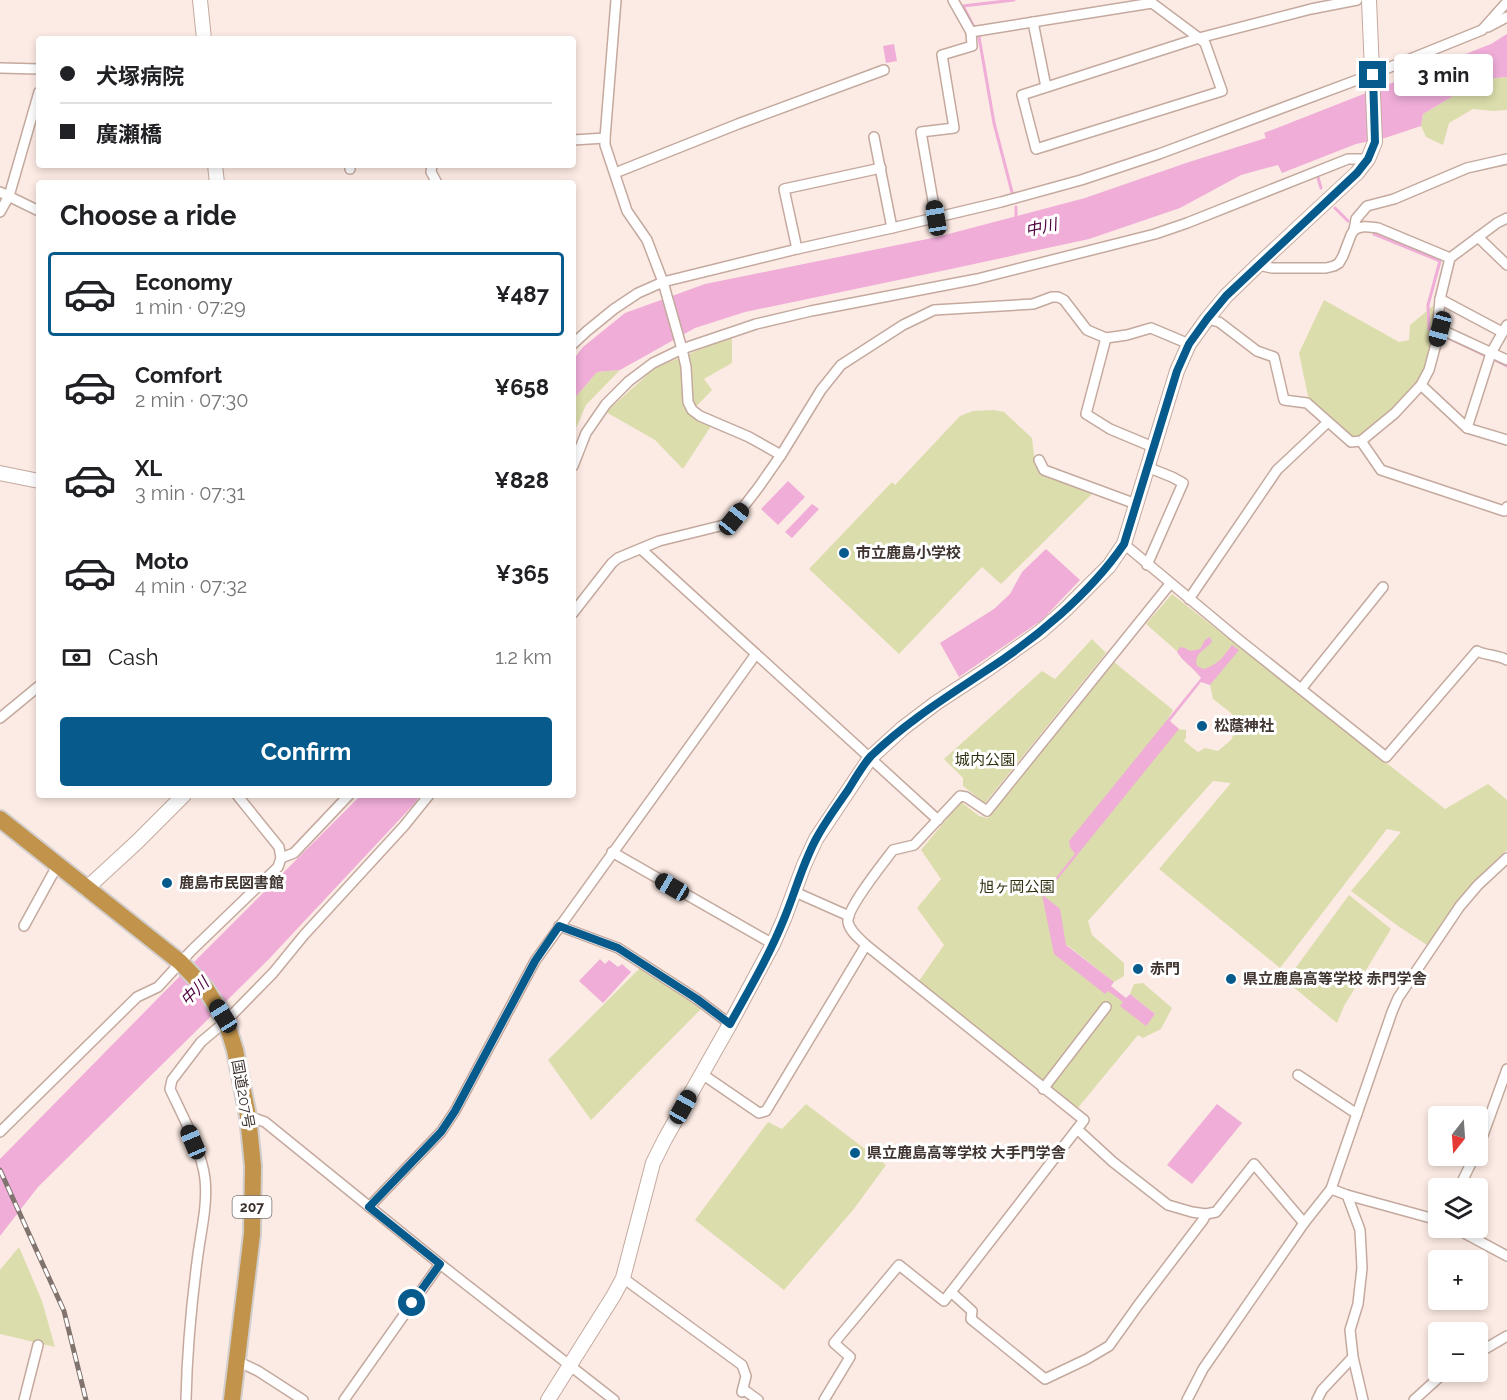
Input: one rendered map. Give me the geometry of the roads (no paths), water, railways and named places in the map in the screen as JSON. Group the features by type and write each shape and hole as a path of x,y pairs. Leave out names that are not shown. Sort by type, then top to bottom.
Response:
{"highway":[{"name":"国道207号","path":"0,819 182,964 206,989 224,1018 235,1050 248,1116 253,1166 252,1234 232,1400"}],"main road":[{"path":"200,0 204,36"},
{"path":"548,1400 623,1278 653,1163 773,944 816,839 870,758 936,702 986,671 1040,632 1109,566 1124,544 1177,371 1189,344 1226,296 1357,173 1368,159 1375,142 1369,0"},
{"path":"0,473 36,480"},
{"path":"86,889 181,798"}],"street":[{"path":"616,0 605,146 627,211 647,240 663,282 686,367 688,402 692,410 700,416 749,437 782,455"},
{"path":"936,218 921,132 954,128 942,55 972,46 971,32 953,0"},
{"path":"971,32 1152,3 1199,38 1205,43 1222,91 1036,149 1022,95 1199,38 1311,9 1357,0"},
{"path":"1482,30 1507,2"},
{"path":"576,341 614,309 638,293 663,282 936,218 1081,180 1159,154 1373,75 1482,30 1507,17"},
{"path":"1033,22 1046,87"},
{"path":"0,68 36,69"},
{"path":"615,173 884,70"},
{"path":"0,212 36,101"},
{"path":"874,137 892,228"},
{"path":"576,140 605,138"},
{"path":"576,458 586,433 606,404 629,381 653,363 682,349 756,324 977,279 1155,234 1348,159 1368,159"},
{"path":"1258,265 1272,268 1334,266 1344,256 1356,219 1366,206 1394,199 1467,168 1507,159"},
{"path":"797,249 784,189 881,168"},
{"path":"4,194 36,210"},
{"path":"1207,319 1219,322 1257,351 1274,357 1284,400 1307,403 1351,442 1361,441 1395,413 1421,385 1429,370 1440,329 1438,321 1440,299 1450,258 1507,218"},
{"path":"1354,230 1359,227 1378,228 1450,258"},
{"path":"1478,237 1507,265"},
{"path":"576,608 612,562 618,558 658,541 724,525 734,519 782,455 821,390 841,365 903,325 934,310 1033,304 1058,297 1064,300 1087,330 1106,338 1151,328 1189,344"},
{"path":"1440,299 1505,329 1491,353 1467,428"},
{"path":"1440,329 1507,360"},
{"path":"1106,338 1086,414 1110,429 1153,447"},
{"path":"1421,385 1467,428 1507,440"},
{"path":"1189,599 1277,470 1328,422"},
{"path":"1361,441 1381,470 1504,511 1507,507"},
{"path":"1039,460 1044,470 1136,504"},
{"path":"1147,467 1183,483 1147,565"},
{"path":"1124,544 1170,584 1386,757 1477,651 1507,660"},
{"path":"641,549 938,820"},
{"path":"824,1400 850,1356 834,1343 899,1265 944,1301 1084,1120 866,945 853,932 848,922 849,916 856,901 893,850 915,845 960,796 966,797 987,812 1170,584"},
{"path":"1300,689 1383,587"},
{"path":"369,1207 441,1132 455,1111 535,961 756,654"},
{"path":"0,718 36,688"},
{"path":"0,1132 136,997 158,987 278,867 281,858 279,847 239,798"},
{"path":"281,858 294,854 346,798"},
{"path":"186,1400 196,1264 206,1193 201,1160 170,1089 172,1080 201,1042 273,973 426,798"},
{"path":"612,852 773,944"},
{"path":"1187,1400 1203,1369 1304,1223 1331,1189 1398,998 1460,906 1478,885 1507,858"},
{"path":"24,926 57,866"},
{"path":"795,892 849,916"},
{"path":"559,926 618,948 697,999 730,1024"},
{"path":"702,1074 759,1113 766,1111 866,945"},
{"path":"1044,1089 1106,1007"},
{"path":"1488,1121 1507,1069"},
{"path":"1298,1075 1357,1114"},
{"path":"248,1116 265,1122 440,1264 614,1400"},
{"path":"1077,1129 1113,1162 1168,1205 1192,1212 1206,1214 1216,1212 1254,1164 1304,1223"},
{"path":"1331,1189 1428,1217"},
{"path":"1347,1195 1360,1230 1362,1268 1358,1304 1350,1330 1353,1357 1363,1400"},
{"path":"951,1292 972,1311 971,1319 1045,1379 1109,1346 1206,1214"},
{"path":"1473,1238 1507,1256"},
{"path":"344,1400 440,1264"},
{"path":"623,1278 742,1365 746,1376 740,1395 758,1400"},
{"path":"1488,1347 1507,1336"},
{"path":"24,1400 38,1345"},
{"path":"1317,1400 1322,1390 1353,1357"},
{"path":"237,1361 258,1371 303,1400"},
{"path":"1414,1400 1434,1382"}],"water":[{"name":"中川","path":"1507,34 1507,77 1482,79 1423,114 1421,126 1385,138 1356,144 1282,173 1278,165 1241,175 1180,208 1089,239 745,312 695,328 620,370 597,372 576,396 576,356 583,347 625,313 705,284 937,237 1085,198 1266,138 1264,133 1491,44"},
{"path":"894,44 897,61 886,63 883,46"},
{"path":"788,481 805,497 778,525 761,509"},
{"path":"812,504 819,509 792,538 785,532"},
{"path":"1046,549 1080,580 1042,620 959,677 940,643 994,609 1010,594 1022,572"},
{"path":"1210,637 1212,642 1198,655 1197,666 1204,669 1213,665 1232,645 1239,650 1210,685 1201,682 1170,721 1179,729 1044,896 1060,909 1066,945 1114,982 1111,986 1126,998 1130,994 1155,1014 1146,1026 1120,1006 1123,1002 1108,991 1105,994 1054,954 1042,895 1075,854 1069,841 1201,678 1177,652 1180,647 1190,651 1200,649 1205,640"},
{"name":"中川","path":"358,798 418,798 268,960 38,1187 0,1236 0,1159"},
{"path":"600,959 605,964 609,960 618,967 622,964 631,972 603,1003 579,981"},
{"path":"1217,1104 1242,1123 1192,1184 1167,1165"}],"waterway":[{"path":"974,27 963,6 1014,0"},
{"path":"979,37 994,123 1012,192"},
{"path":"1317,174 1321,188"},
{"path":"1016,207 1016,217"},
{"path":"1335,208 1348,221"},
{"path":"1374,234 1440,261 1428,305 1429,329 1434,331"},
{"path":"1444,336 1486,356"},
{"path":"1495,360 1507,366"}],"railway":[{"path":"0,1170 64,1311 86,1400"}],"place":[{"name":"市立鹿島小学校","path":"844,553"},
{"name":"松蔭神社","path":"1202,726"},
{"name":"鹿島市民図書館","path":"167,883"},
{"name":"赤門","path":"1138,969"},
{"name":"県立鹿島高等学校 赤門学舎","path":"1231,979"},
{"name":"県立鹿島高等学校 大手門学舎","path":"855,1153"}],"park label":[{"name":"城内公園","path":"985,760"},
{"name":"旭ヶ岡公園","path":"1017,887"}]}
